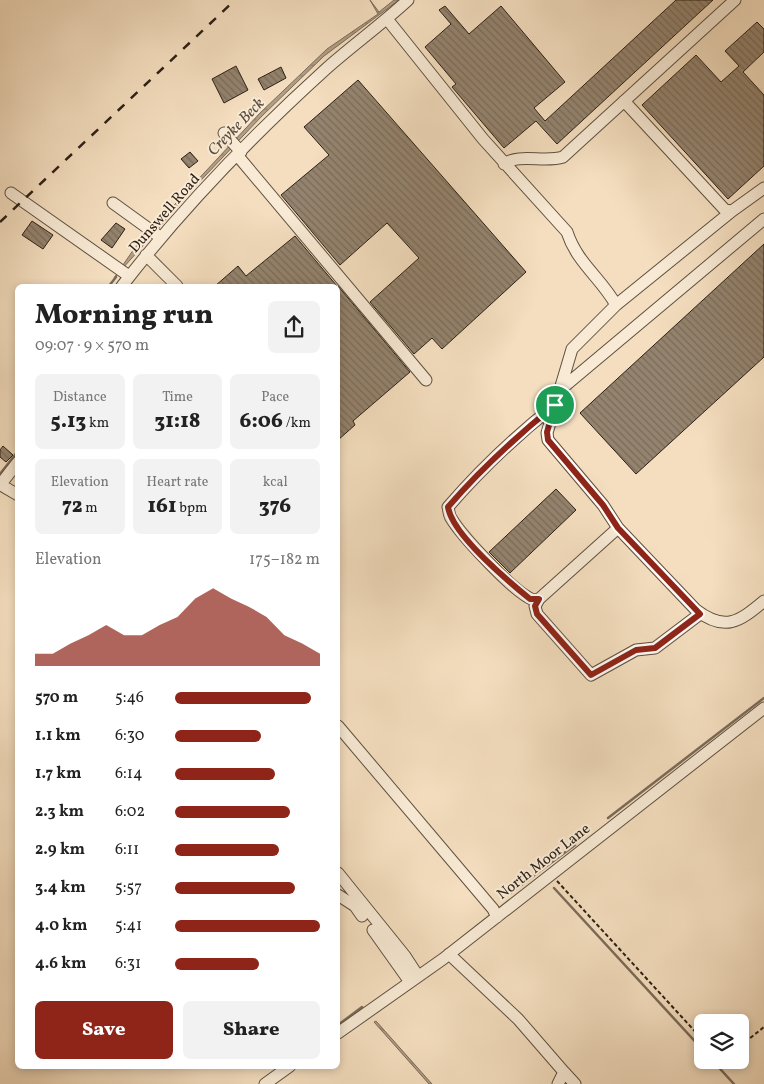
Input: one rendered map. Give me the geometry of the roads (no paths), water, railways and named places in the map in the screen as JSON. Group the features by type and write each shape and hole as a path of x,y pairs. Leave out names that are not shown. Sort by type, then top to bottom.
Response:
{"street":[{"name":"Dunswell Road","path":"122,284 124,272 146,255 155,233 234,145 408,0"},
{"path":"504,164 510,159 552,160 563,157 735,0"},
{"path":"387,19 409,50 504,164 567,232 573,250 609,292 616,305"},
{"path":"624,101 725,210 732,211"},
{"path":"234,145 426,380"},
{"path":"764,188 732,211 616,305 572,349 547,432 548,440 603,505 618,528 700,614 719,623 731,623 745,617 764,601"},
{"path":"11,193 124,272"},
{"path":"113,203 155,233"},
{"path":"560,390 764,220"},
{"path":"146,255 175,284"},
{"path":"539,599 530,599 497,570 460,531 450,516 448,507 506,448 555,405"},
{"path":"15,466 0,485 15,493"},
{"path":"618,528 539,599 535,606 537,614 591,675 636,650 655,648 700,614"},
{"name":"North Moor Lane","path":"340,1032 449,954 764,708"},
{"path":"340,728 493,908 497,916"},
{"path":"340,875 405,956 414,979"},
{"path":"340,896 355,906 414,979"},
{"path":"449,954 518,1019 575,1084"},
{"path":"265,1084 286,1069"},
{"path":"558,1084 564,1072"}],"water":[{"path":"370,0 379,12 394,0 399,0 324,56 262,116 168,215 165,221 114,278 136,246 162,221 164,216 260,113 327,49 378,14"},
{"path":"376,1021 432,1084 429,1084 374,1022"}],"waterway":[{"name":"Creyke Beck","path":"111,284 116,277"},
{"name":"Creyke Beck","path":"0,474 15,455"},
{"path":"608,818 764,698"},
{"path":"509,894 575,845"},
{"path":"554,888 694,1040"},
{"path":"340,1024 362,1007"},
{"path":"720,1069 734,1084"}],"railway":[{"path":"0,222 235,0"}]}
